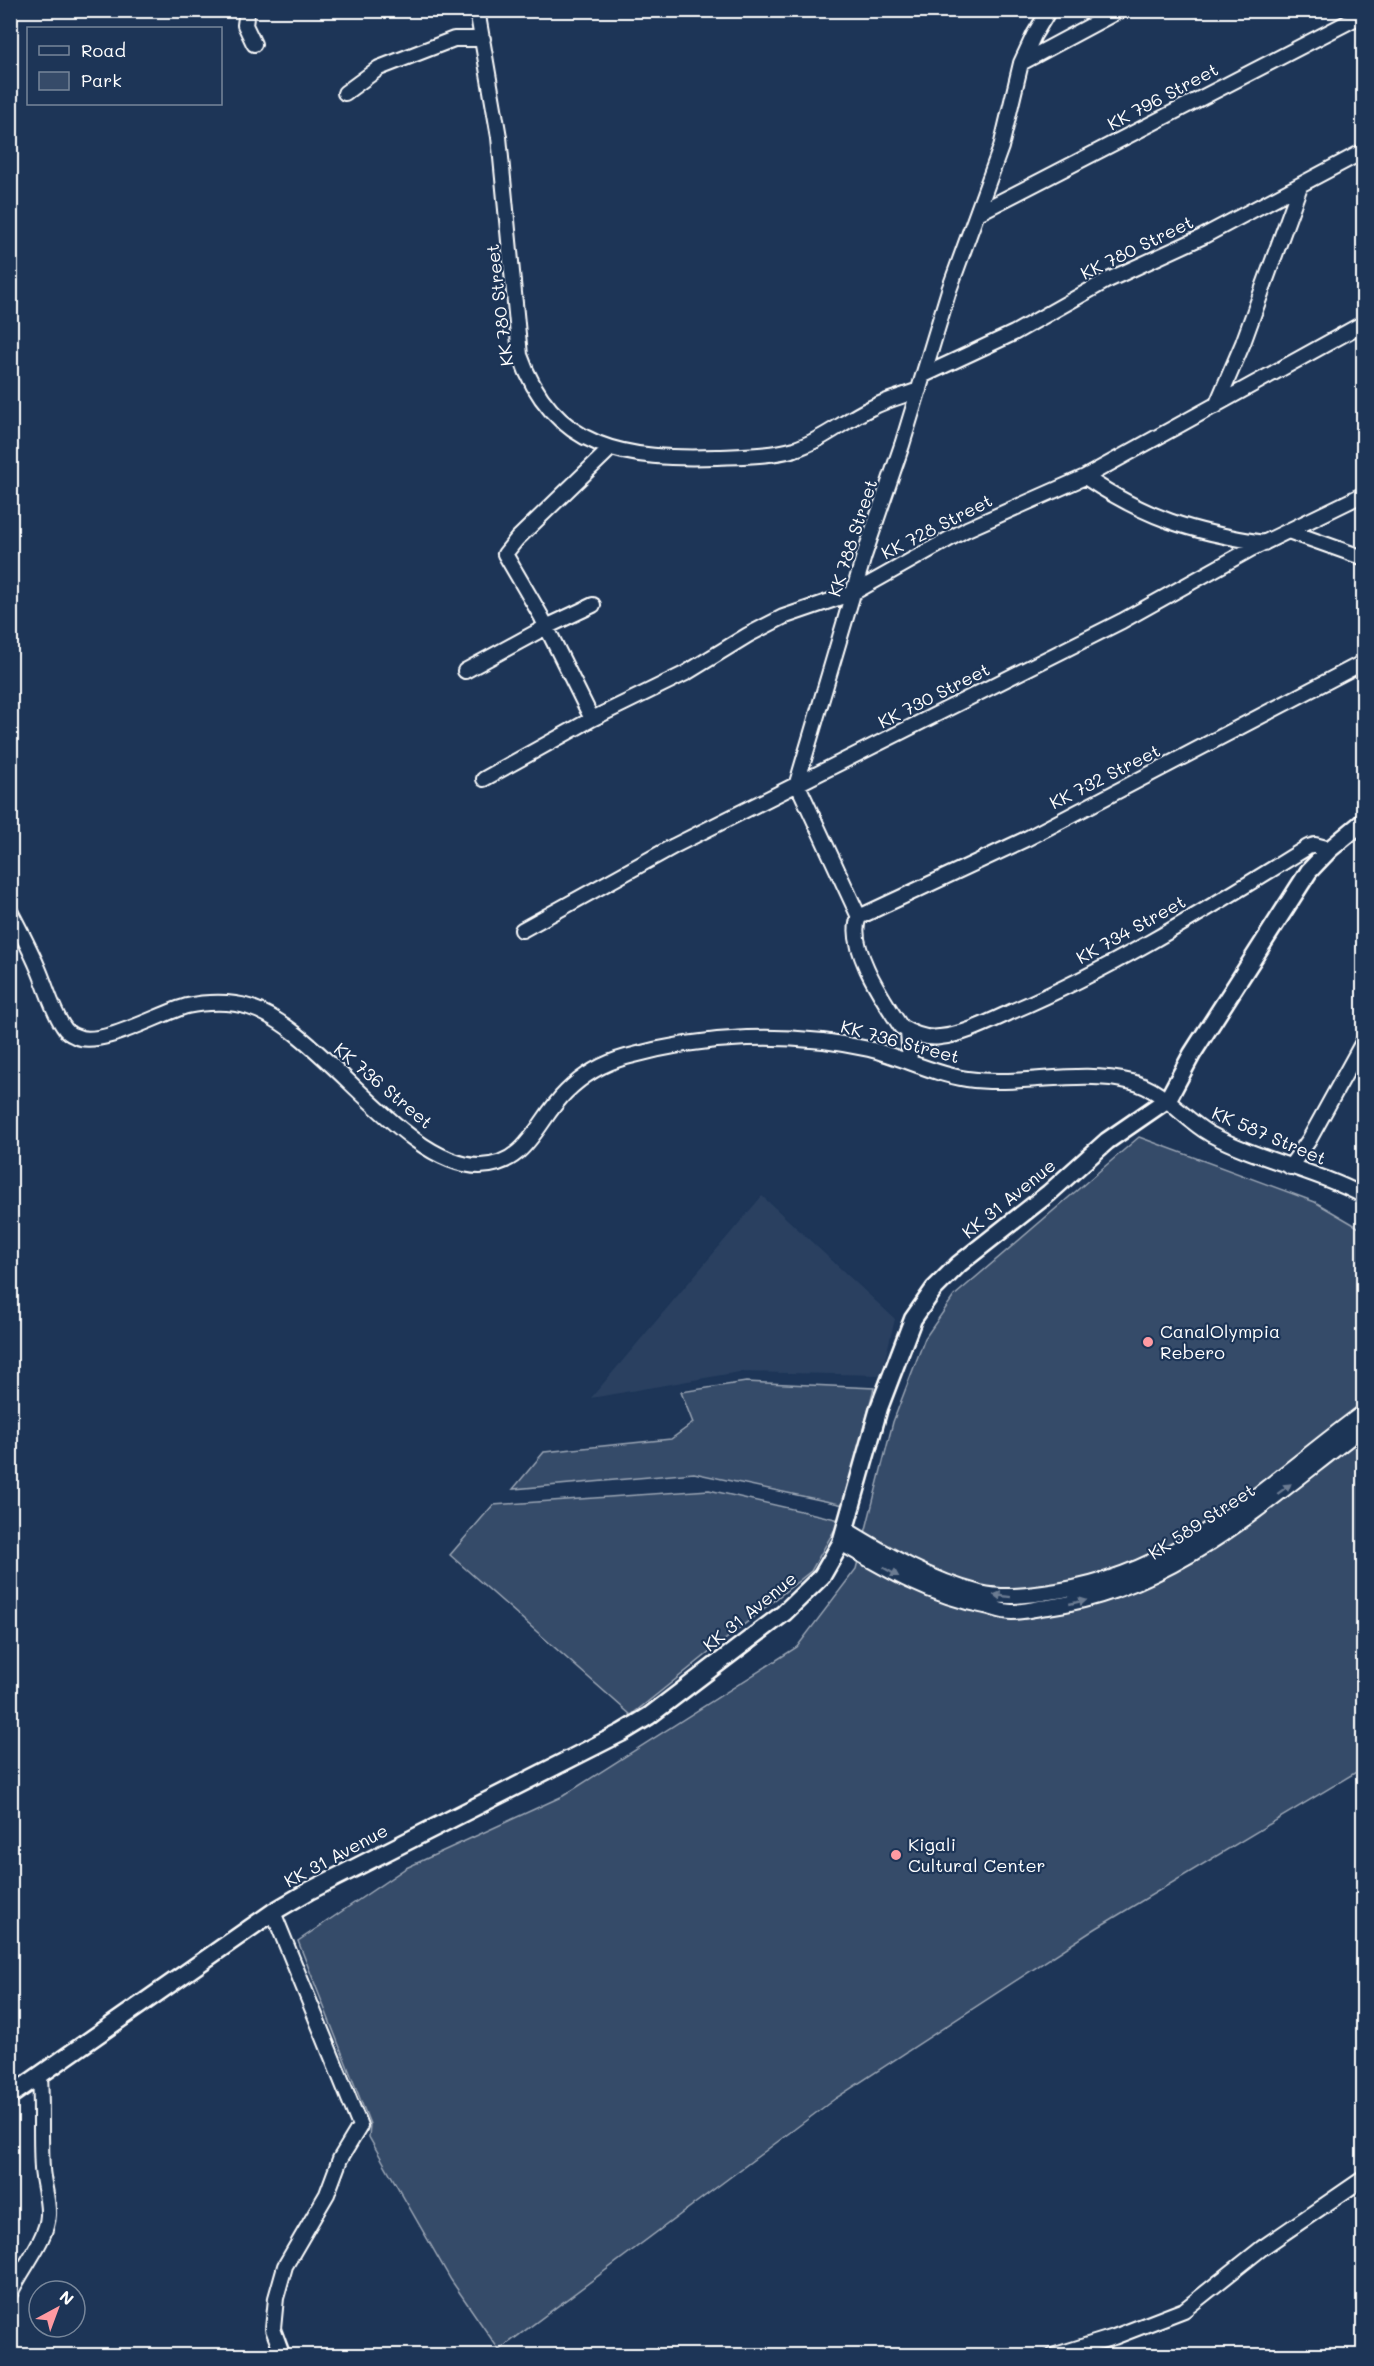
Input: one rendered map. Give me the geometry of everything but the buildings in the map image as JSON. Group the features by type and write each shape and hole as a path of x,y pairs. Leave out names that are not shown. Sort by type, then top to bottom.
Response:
{"main road":[{"name":"KK 31 Avenue","path":"10,2096 273,1912 309,1890 621,1733 649,1716 784,1613 822,1576 843,1536 879,1408 897,1356 913,1318 934,1289 959,1264 1050,1193 1107,1141 1168,1099 1192,1054 1310,872 1330,849 1364,821"}],"street":[{"path":"247,10 245,25 254,44"},
{"name":"KK 780 Street","path":"477,10 499,137 520,356 527,376 558,416 592,443 634,455 693,458 742,456 795,449 822,437 871,408 919,390"},
{"name":"KK 788 Street","path":"797,783 853,593 950,290 980,212 1007,128 1021,63 1034,34 1049,10"},
{"path":"1021,63 1120,10"},
{"name":"KK 796 Street","path":"980,212 1364,14"},
{"path":"345,93 379,68 454,39 483,39"},
{"name":"KK 780 Street","path":"924,375 1014,333 1106,281 1202,237 1364,151"},
{"path":"1216,406 1243,343 1300,186"},
{"name":"KK 728 Street","path":"484,779 592,719 668,683 783,617 853,593 966,529 1085,477 1364,323"},
{"path":"592,719 546,627 505,554 512,543 610,449"},
{"path":"1085,477 1130,506 1171,523 1210,535 1264,543"},
{"name":"KK 730 Street","path":"522,930 674,846 1122,621 1264,543 1364,494"},
{"path":"1288,531 1364,558"},
{"path":"465,670 593,605"},
{"name":"KK 732 Street","path":"859,917 1026,838 1364,662"},
{"path":"797,783 859,917 854,932 860,952 892,1013 908,1031 910,1062"},
{"name":"KK 734 Street","path":"908,1031 931,1038 942,1037 1031,1004 1154,940 1308,847 1315,845 1330,849"},
{"name":"KK 736 Street","path":"10,911 36,962 61,1023 77,1038 94,1040 187,1006 224,1003 249,1007 290,1030 390,1119 420,1142 452,1160 468,1165 485,1166 505,1161 532,1140 551,1110 582,1078 619,1059 651,1050 704,1042 792,1037 837,1042 966,1079 1059,1079 1084,1076 1134,1082 1168,1099"},
{"path":"1290,1167 1309,1140 1364,1040"},
{"name":"KK 587 Street","path":"1168,1099 1184,1116 1208,1133 1364,1196"},
{"name":"KK 589 Street","path":"843,1536 935,1580 982,1593 1013,1597 1071,1589 1116,1578 1170,1555 1252,1500 1364,1412"},
{"name":"KK 589 Street","path":"843,1536 910,1583 958,1601 1011,1612 1075,1603 1123,1589 1175,1565 1231,1529 1364,1427"},
{"path":"273,1912 360,2126 340,2159 327,2194 285,2266 276,2298 273,2329 283,2355"},
{"path":"10,2294 34,2251 48,2214 40,2148 43,2116 40,2076"},
{"path":"1052,2355 1114,2337 1184,2310 1262,2248 1364,2178"}],"shaded area":[{"path":"762,1196 895,1319 881,1375 739,1372 591,1398"}],"green space":[{"path":"1139,1137 1315,1202 1363,1230 1363,1768 1095,1929 836,2098 499,2350 451,2280 369,2137 370,2124 298,1941 406,1868 563,1796 797,1647 856,1569 893,1422 925,1338 954,1296"},
{"path":"746,1382 874,1388 844,1505 694,1473 513,1489 544,1452 671,1439 693,1423 681,1392"},
{"path":"709,1490 840,1520 811,1571 631,1715 450,1555 493,1505"}],"place":[{"name":"CanalOlympia Rebero","path":"1148,1342"},
{"name":"Kigali Cultural Center","path":"896,1855"}]}
